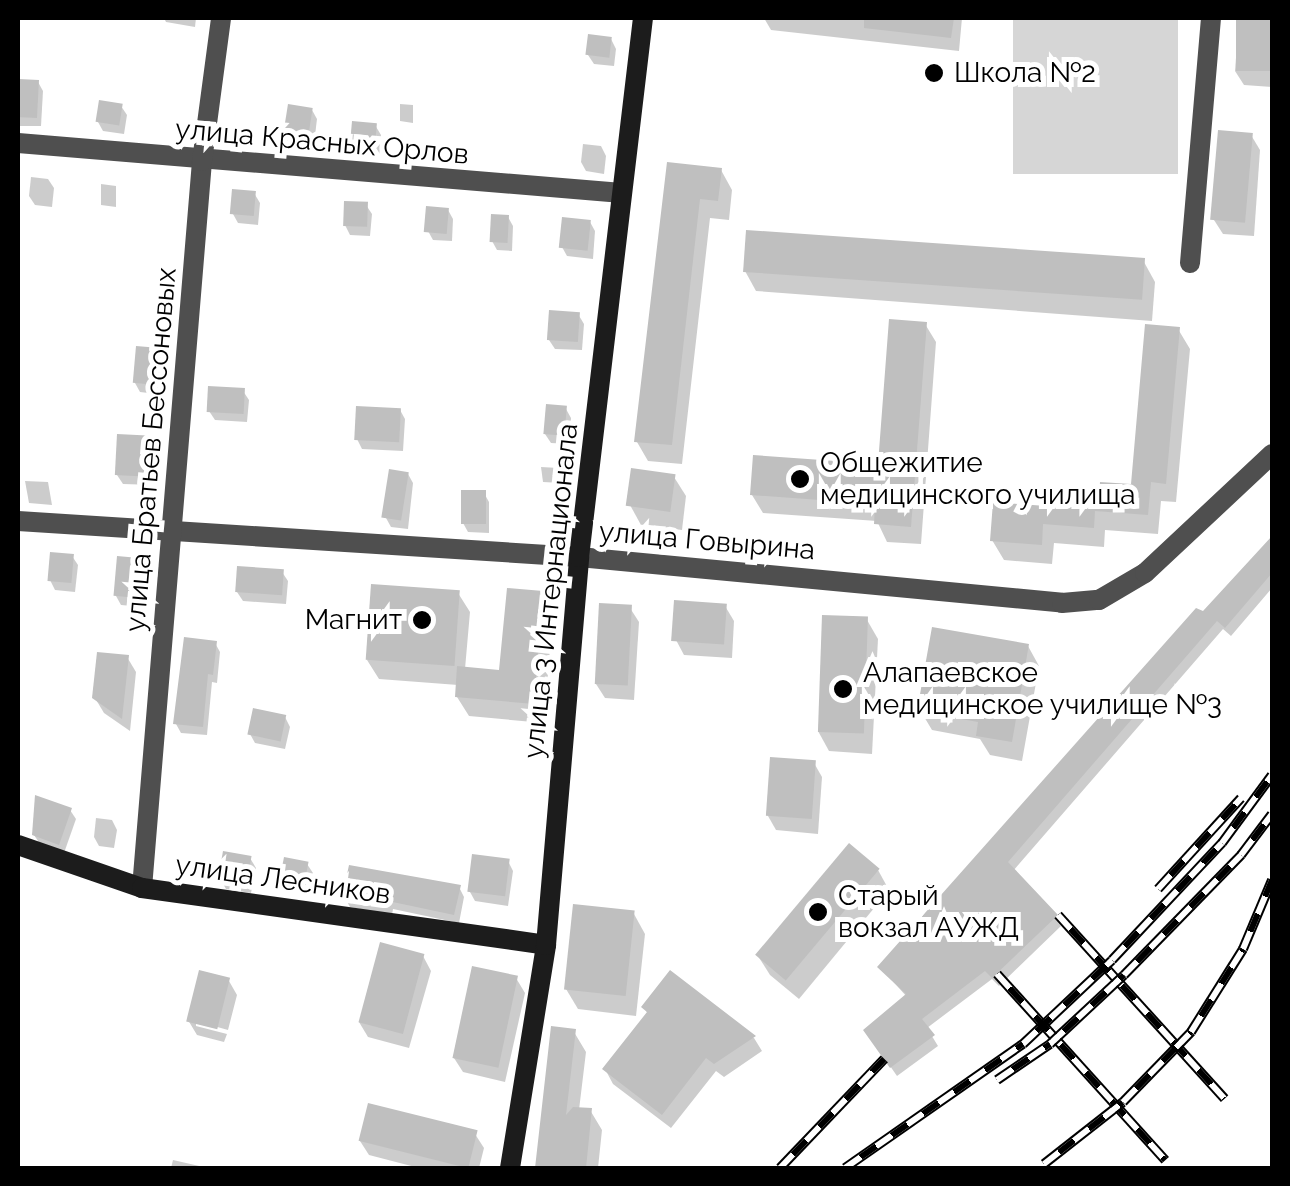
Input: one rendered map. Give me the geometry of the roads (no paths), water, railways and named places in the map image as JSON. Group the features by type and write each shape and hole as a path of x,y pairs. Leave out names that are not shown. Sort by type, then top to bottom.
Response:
{"main road":[{"name":"улица 3 Интернационала","path":"510,1168 546,945 579,557 642,18"},
{"name":"улица Лесников","path":"18,845 142,888 546,945"}],"street":[{"name":"улица Братьев Бессоновых","path":"142,888 202,161 220,18"},
{"path":"1190,262 1211,18"},
{"name":"улица Красных Орлов","path":"18,143 622,193"},
{"name":"улица Говырина","path":"18,521 579,557 1062,603 1099,600 1144,573 1272,454"}],"railway":[{"path":"845,1168 1023,1044 1112,960 1222,843 1272,775"},
{"path":"1158,889 1241,798"},
{"path":"997,1080 1050,1044 1124,975 1241,855 1272,814"},
{"path":"1044,1164 1123,1102 1191,1032 1243,949 1272,880"},
{"path":"1058,915 1225,1099"},
{"path":"997,974 1165,1160"},
{"path":"780,1168 884,1059"}],"place":[{"name":"Школа №2","path":"934,73"},
{"name":"Общежитие медицинского училища","path":"800,479"},
{"name":"Магнит","path":"422,620"},
{"name":"Алапаевское медицинское училище №3","path":"843,689"},
{"name":"Старый вокзал АУЖД","path":"818,912"}]}
